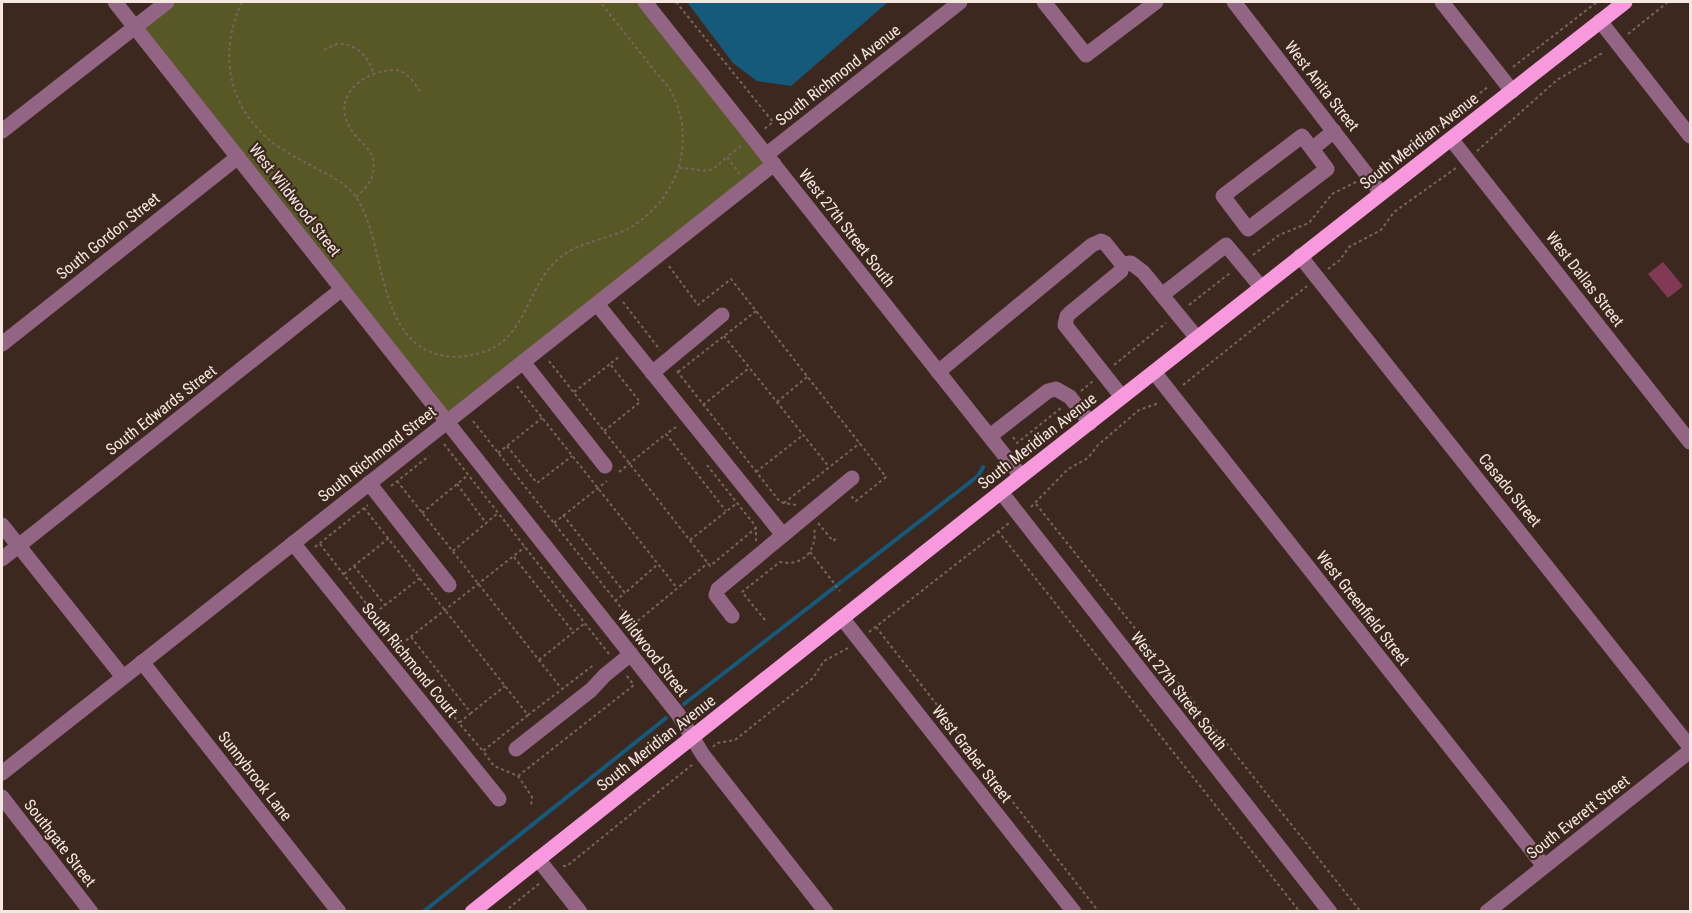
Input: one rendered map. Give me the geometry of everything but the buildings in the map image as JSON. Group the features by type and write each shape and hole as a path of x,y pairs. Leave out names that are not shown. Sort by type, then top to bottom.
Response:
{"main road":[{"name":"South Meridian Avenue","path":"472,912 1021,476 1625,2"}],"street":[{"name":"West Wildwood Street","path":"115,2 447,422"},
{"path":"2,131 167,2"},
{"name":"West 27th Street South","path":"645,2 1021,476"},
{"name":"South Richmond Avenue","path":"770,160 960,2"},
{"path":"1044,2 1086,55 1151,2"},
{"name":"West Anita Street","path":"1234,2 1381,193"},
{"path":"1442,2 1512,91"},
{"path":"1600,21 1690,136"},
{"path":"1312,149 1334,131"},
{"path":"1302,136 1312,149 1327,169 1248,229 1223,196 1302,136"},
{"name":"West Dallas Street","path":"1452,139 1690,442"},
{"name":"South Gordon Street","path":"2,344 238,157"},
{"name":"South Richmond Street","path":"2,773 597,304 770,160"},
{"path":"939,372 1096,242 1101,241 1122,264 1121,271 1070,313 1065,321 1068,330 1122,397"},
{"path":"1162,295 1226,245 1261,287"},
{"name":"Casado Street","path":"1300,256 1690,749"},
{"path":"1122,264 1131,263 1137,267 1197,338"},
{"name":"South Edwards Street","path":"2,559 342,289"},
{"path":"597,304 783,535"},
{"path":"652,373 722,315"},
{"path":"523,362 605,466"},
{"name":"West Greenfield Street","path":"1154,372 1544,866"},
{"path":"990,436 1048,392 1056,389 1071,399 1090,423"},
{"name":"Wildwood Street","path":"447,422 678,714 703,755 826,912"},
{"path":"369,483 449,585"},
{"path":"732,616 718,600 716,595 718,589 849,484"},
{"name":"West 27th Street South","path":"1001,492 1330,912"},
{"path":"2,525 123,677"},
{"name":"South Richmond Court","path":"293,543 499,800"},
{"name":"West Graber Street","path":"842,618 1074,912"},
{"path":"516,749 591,690 631,654"},
{"name":"Sunnybrook Lane","path":"142,662 339,912"},
{"name":"South Everett Street","path":"1488,912 1690,749"},
{"name":"Southgate Street","path":"2,797 91,912"},
{"path":"538,859 579,912"}],"path":[{"path":"242,2 230,32 228,57 231,80 244,109 260,132 308,164 328,174 356,197 371,227 394,316 403,330 425,349 443,356 457,357 490,350 505,340 518,324 538,282 555,262 587,242 627,229 649,216 663,200 679,168 683,146 680,118 672,93 600,2"},
{"path":"1004,425 1017,443 1279,235 1309,224 1332,194 1368,176 1427,131 1437,127 1597,2"},
{"path":"504,912 559,866 567,866 717,743 735,740 813,678 824,661 859,640 1036,504 1068,469 1088,458 1098,445 1139,410 1158,404 1340,260 1349,247 1381,230 1394,213 1493,138 1557,80 1598,57 1668,2"},
{"path":"324,50 338,44 351,46 371,62 373,73"},
{"path":"356,197 368,186 373,171 372,156 351,131 344,116 348,93 357,83 373,73 399,70 412,79 421,93"},
{"path":"679,168 705,172 717,168 727,157"},
{"path":"669,266 699,305 731,279 886,477 856,501 849,484"},
{"path":"623,302 780,502 784,503"},
{"path":"678,372 756,311"},
{"path":"723,336 829,468"},
{"path":"574,393 620,356"},
{"path":"549,360 710,566 756,528"},
{"path":"604,431 640,402 610,364"},
{"path":"703,405 749,368"},
{"path":"776,402 807,377"},
{"path":"517,386 677,588"},
{"path":"498,453 542,418"},
{"path":"473,421 634,624 708,563"},
{"path":"676,427 666,434 726,511"},
{"path":"756,471 803,435"},
{"path":"444,444 634,685 518,776"},
{"path":"507,446 537,483 572,456"},
{"path":"703,460 756,528 755,538 765,556 790,564 800,561 810,552 815,532 813,526"},
{"path":"422,513 468,475"},
{"path":"397,482 562,689"},
{"path":"457,484 486,523"},
{"path":"690,540 737,503"},
{"path":"1036,504 1361,912"},
{"path":"364,508 528,715 599,660"},
{"path":"453,551 498,513"},
{"path":"563,515 625,593"},
{"path":"998,531 1300,912"},
{"path":"344,574 388,538"},
{"path":"320,543 483,751"},
{"path":"399,646 525,547"},
{"path":"810,552 840,591"},
{"path":"514,556 574,633"},
{"path":"765,620 742,592 780,562"},
{"path":"615,601 658,564"},
{"path":"354,566 385,605"},
{"path":"374,614 420,578"},
{"path":"539,660 585,623"},
{"path":"876,627 1099,912"},
{"path":"411,637 471,713"},
{"path":"459,723 505,686"}],"shaded area":[{"path":"167,2 645,2 774,164 447,422 135,27"}],"water":[{"path":"687,2 888,2 791,86 757,81 733,63"}],"waterway":[{"path":"684,704 978,476 983,467"},
{"path":"423,912 666,718"}]}
